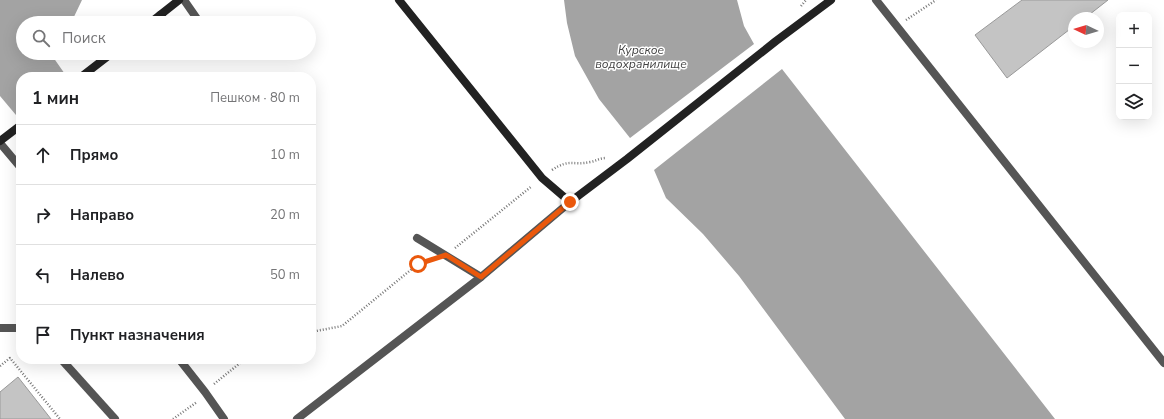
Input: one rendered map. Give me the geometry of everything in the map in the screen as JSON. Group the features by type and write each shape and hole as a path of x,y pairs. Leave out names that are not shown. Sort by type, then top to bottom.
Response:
{"street":[{"path":"160,15 179,0"},
{"path":"184,0 195,16"},
{"path":"399,0 542,178 570,202"},
{"path":"297,419 481,277 570,202 627,159 776,40 831,0"},
{"path":"876,0 1164,363"},
{"path":"88,72 104,60"},
{"path":"16,129 0,142 16,162"},
{"path":"417,238 481,277"},
{"path":"0,328 16,328"},
{"path":"65,364 114,419"},
{"path":"182,364 205,392 224,419"}],"path":[{"path":"897,27 936,0"},
{"path":"316,331 342,326 418,264 446,255 472,236 557,167 568,162 589,163 600,158 627,159"},
{"path":"0,366 10,358 60,419"}],"water":[{"path":"0,0 82,0 74,16 16,16 16,60 55,60 64,72 16,72 16,115 0,96"},
{"name":"Курское водохранилище","path":"564,0 737,0 744,26 754,44 630,138 599,99 575,56 567,23"},
{"path":"782,69 1055,419 845,419 739,276 703,234 666,198 654,170"}],"building":[{"path":"1022,0 1108,0 1093,12 1068,12 1068,31 1007,78 975,35"},
{"path":"18,377 51,419 0,419 0,392"}],"route":[{"path":"418,264 446,255 481,277 570,202"}]}
